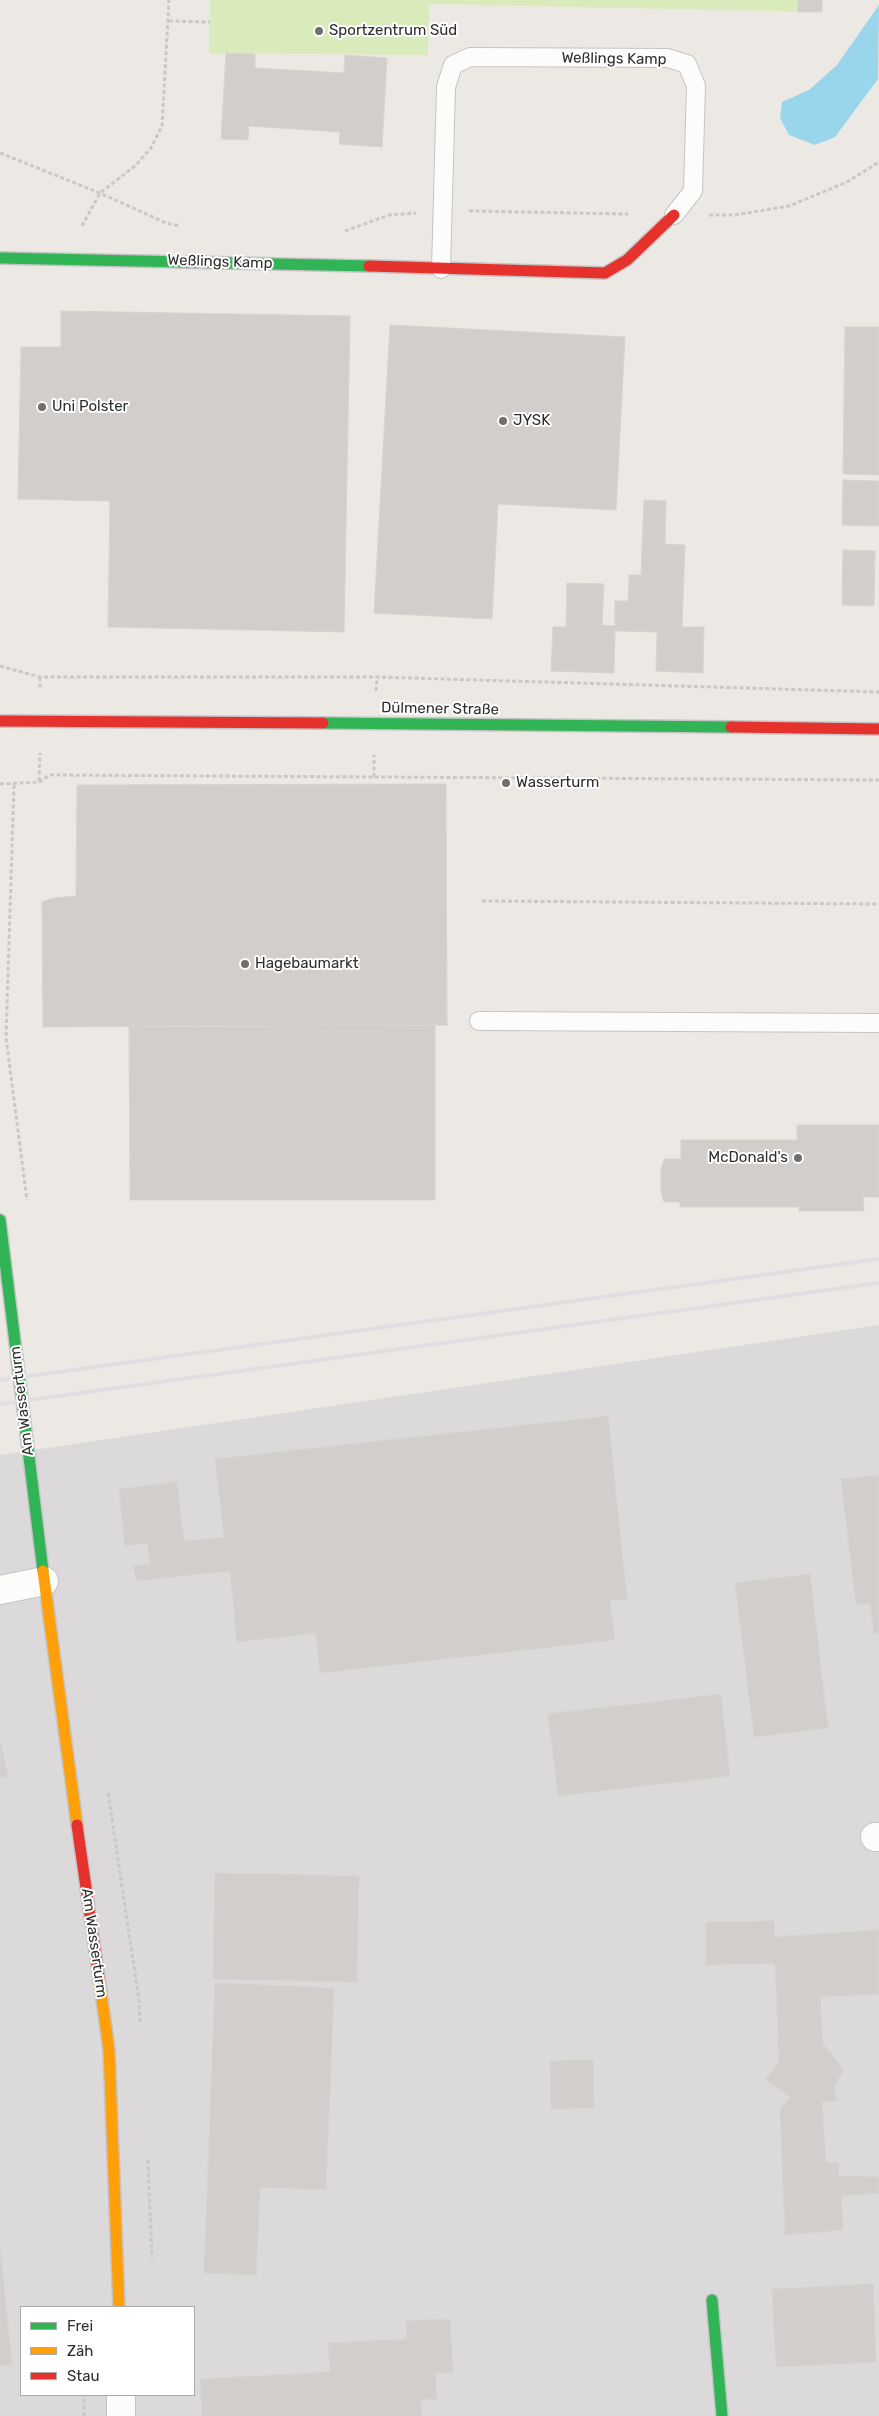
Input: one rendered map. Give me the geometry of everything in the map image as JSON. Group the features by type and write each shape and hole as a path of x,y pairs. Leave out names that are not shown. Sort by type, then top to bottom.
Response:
{"street":[{"name":"Weßlings Kamp","path":"0,258 224,261 605,273 627,260 674,215"},
{"name":"Dülmener Straße","path":"0,721 375,722 879,729"},
{"name":"Am Wasserturm","path":"0,1220 44,1581 110,2050 119,2306"},
{"path":"0,1590 44,1581"},
{"path":"712,2300 722,2416"},
{"path":"121,2396 121,2416"}],"lane":[{"name":"Weßlings Kamp","path":"441,269 446,87 453,65 470,57 668,58 687,64 696,86 693,191 674,215"},
{"path":"479,1021 879,1023"}],"path":[{"path":"65,259 100,193 134,166 151,148 162,126 170,0"},
{"path":"169,21 210,22"},
{"path":"0,153 100,193 166,223 184,227"},
{"path":"337,233 389,215 442,210 505,212"},
{"path":"0,666 40,677 376,677 879,692"},
{"path":"0,784 14,785 39,782 50,775 879,780"},
{"path":"14,785 6,1038 27,1206"},
{"path":"482,901 879,904"},
{"path":"108,1787 139,2000 141,2029"},
{"path":"148,2154 152,2261"},
{"path":"84,2396 84,2416"}],"shaded area":[{"path":"879,1325 879,2416 0,2416 0,1455"}],"green space":[{"name":"Sportzentrum Süd","path":"210,0 822,0 822,12 429,4 428,55 209,53"}],"water":[{"path":"879,5 878,79 835,137 815,145 789,135 780,118 782,102 809,90 837,65"}],"building":[{"path":"798,0 822,0 822,12 798,12"},
{"path":"226,53 255,54 255,68 344,73 345,55 387,58 382,147 339,144 340,132 249,126 248,140 221,139"},
{"path":"61,311 350,316 344,632 108,627 110,501 18,499 21,347 61,347"},
{"name":"JYSK","path":"390,325 625,337 616,510 498,504 492,619 374,613"},
{"path":"845,327 879,327 879,475 843,474"},
{"path":"843,480 879,481 879,526 842,525"},
{"path":"644,500 666,501 665,544 685,545 682,627 704,627 703,673 656,671 657,632 615,631 614,673 551,671 553,627 566,627 567,583 604,584 602,625 615,626 615,601 628,601 629,575 641,575"},
{"path":"843,550 875,551 874,606 842,605"},
{"name":"Hagebaumarkt","path":"446,784 447,1025 43,1027 42,902 54,898 76,896 77,785"},
{"path":"435,1025 435,1200 130,1200 129,1026"},
{"path":"797,1125 879,1125 879,1197 863,1197 864,1211 799,1211 799,1207 680,1207 680,1202 664,1202 661,1192 661,1169 664,1159 681,1159 681,1140 797,1140"},
{"path":"608,1416 627,1599 610,1601 615,1640 320,1673 316,1633 237,1642 230,1571 136,1581 134,1566 150,1564 148,1543 125,1546 119,1489 177,1482 184,1541 224,1537 215,1459"},
{"path":"879,1475 879,1633 874,1634 870,1603 856,1605 841,1479"},
{"path":"810,1574 828,1728 754,1737 735,1583"},
{"path":"721,1694 730,1776 558,1796 548,1714"},
{"path":"0,1740 8,1776 0,1778"},
{"path":"215,1873 359,1876 357,1982 213,1979"},
{"path":"774,1921 775,1937 879,1930 879,1994 820,1997 823,2044 844,2070 834,2086 837,2101 822,2102 826,2162 838,2162 839,2176 879,2177 879,2193 841,2196 843,2230 785,2235 780,2109 791,2097 765,2080 779,2061 775,1963 706,1965 706,1922"},
{"path":"215,1983 334,1988 326,2190 260,2187 256,2275 204,2273"},
{"path":"593,2060 594,2108 551,2109 550,2061"},
{"path":"0,2246 12,2365 0,2366"},
{"path":"873,2284 876,2362 776,2367 772,2289"},
{"path":"450,2319 453,2373 435,2373 437,2399 421,2399 422,2416 202,2416 200,2379 330,2372 328,2343 407,2339 406,2321"}],"railway":[{"path":"0,1380 879,1259"},
{"path":"0,1404 879,1283"}],"traffic: fast":[{"path":"0,258 369,266"},
{"path":"323,723 731,727"},
{"path":"0,1220 43,1571"},
{"path":"712,2300 722,2416"}],"traffic: slow":[{"path":"43,1571 77,1825"},
{"path":"99,1978 109,2050 119,2306"}],"traffic: jam":[{"path":"369,266 605,273 627,260 674,215"},
{"path":"0,721 323,723"},
{"path":"731,727 879,729"},
{"path":"77,1825 99,1978"}],"place":[{"name":"Sportzentrum Süd","path":"319,31"},
{"name":"Uni Polster","path":"42,407"},
{"name":"JYSK","path":"503,421"},
{"name":"Wasserturm","path":"506,783"},
{"name":"Hagebaumarkt","path":"245,964"},
{"name":"McDonald's","path":"798,1158"}]}
